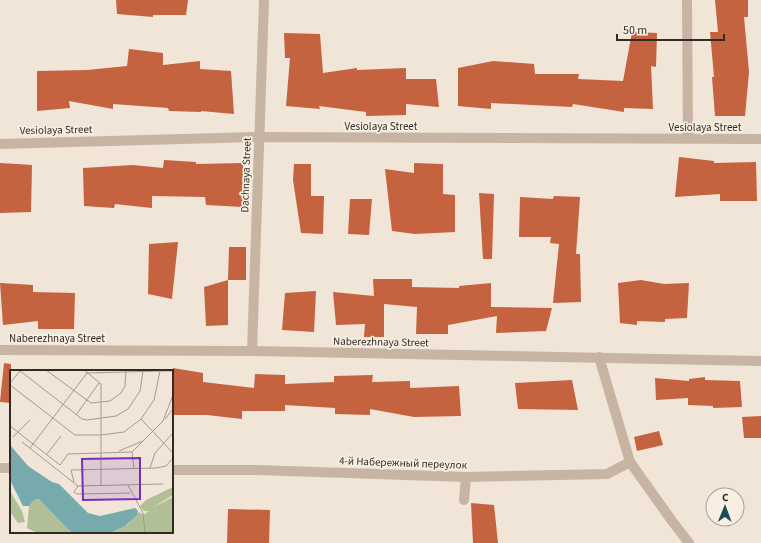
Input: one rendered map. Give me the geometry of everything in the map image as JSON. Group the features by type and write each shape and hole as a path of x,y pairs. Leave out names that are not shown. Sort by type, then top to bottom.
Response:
{"street":[{"name":"Dachnaya Street","path":"252,352 264,0"},
{"path":"687,0 688,139"},
{"name":"Vesiolaya Street","path":"0,144 259,137 761,139"},
{"name":"Naberezhnaya Street","path":"0,350 600,357 761,361"},
{"path":"600,357 630,462 689,543"},
{"name":"4-й Набережный переулок","path":"173,470 257,470 466,477 607,474 630,462"},
{"path":"464,500 466,477"}],"building":[{"path":"116,0 188,0 186,15 153,15 153,17 117,14"},
{"path":"715,0 748,0 748,17 744,17 749,72 745,116 715,116 712,77 714,77 710,32 718,32"},
{"path":"632,32 657,33 656,67 651,66 653,109 624,108 624,112 573,104 572,107 491,103 491,109 458,106 458,68 493,61 534,64 535,74 579,74 578,79 623,81"},
{"path":"284,33 320,34 323,73 357,68 357,70 406,68 406,79 436,79 439,107 406,104 406,115 366,116 366,112 319,106 320,109 286,106 290,58 285,58"},
{"path":"129,49 163,53 163,65 200,61 200,69 231,71 234,114 201,111 169,111 168,108 113,104 113,109 69,101 70,108 37,111 37,71 87,70 127,66"},
{"path":"679,157 714,161 714,163 756,162 757,201 720,201 720,194 675,197"},
{"path":"164,160 196,162 196,164 243,163 243,207 206,205 205,197 152,196 152,208 115,204 114,208 84,206 83,168 133,165 163,168"},
{"path":"0,163 32,165 31,212 0,213"},
{"path":"414,163 443,164 443,194 455,195 455,232 415,234 392,231 385,169 414,173"},
{"path":"294,164 311,164 311,196 324,196 323,234 301,233 293,180"},
{"path":"479,193 494,194 492,259 483,259"},
{"path":"554,196 580,197 576,254 580,254 581,302 553,303 559,244 550,243 551,237 519,237 520,197 553,199"},
{"path":"350,199 372,199 369,235 348,234"},
{"path":"178,242 172,299 148,294 149,244"},
{"path":"229,247 246,247 246,280 228,280"},
{"path":"373,279 412,279 412,287 459,288 459,286 491,283 491,307 552,308 546,331 496,333 497,316 448,325 448,334 416,334 417,307 384,304 384,337 364,337 365,324 336,325 333,292 374,296"},
{"path":"228,280 228,325 206,326 204,287"},
{"path":"641,280 664,284 689,283 687,318 665,319 665,322 637,321 637,325 620,323 618,283"},
{"path":"0,283 33,285 33,292 75,293 74,329 38,329 38,321 3,325"},
{"path":"316,291 314,332 282,330 285,293"},
{"path":"4,363 11,364 10,403 0,402"},
{"path":"173,368 203,373 203,382 254,388 255,374 285,375 285,384 334,382 334,376 373,375 372,382 410,381 410,388 459,386 461,416 414,417 370,409 370,415 335,414 335,408 285,405 285,411 242,411 242,419 207,415 173,415"},
{"path":"705,377 705,380 740,381 742,407 713,408 713,406 688,405 688,398 656,400 655,378 689,381 689,379"},
{"path":"572,380 578,410 518,409 515,383"},
{"path":"761,416 761,438 744,438 742,417"},
{"path":"659,431 663,445 637,451 634,437"},
{"path":"471,503 494,505 498,543 473,543"},
{"path":"228,509 270,510 269,543 227,543"}]}
